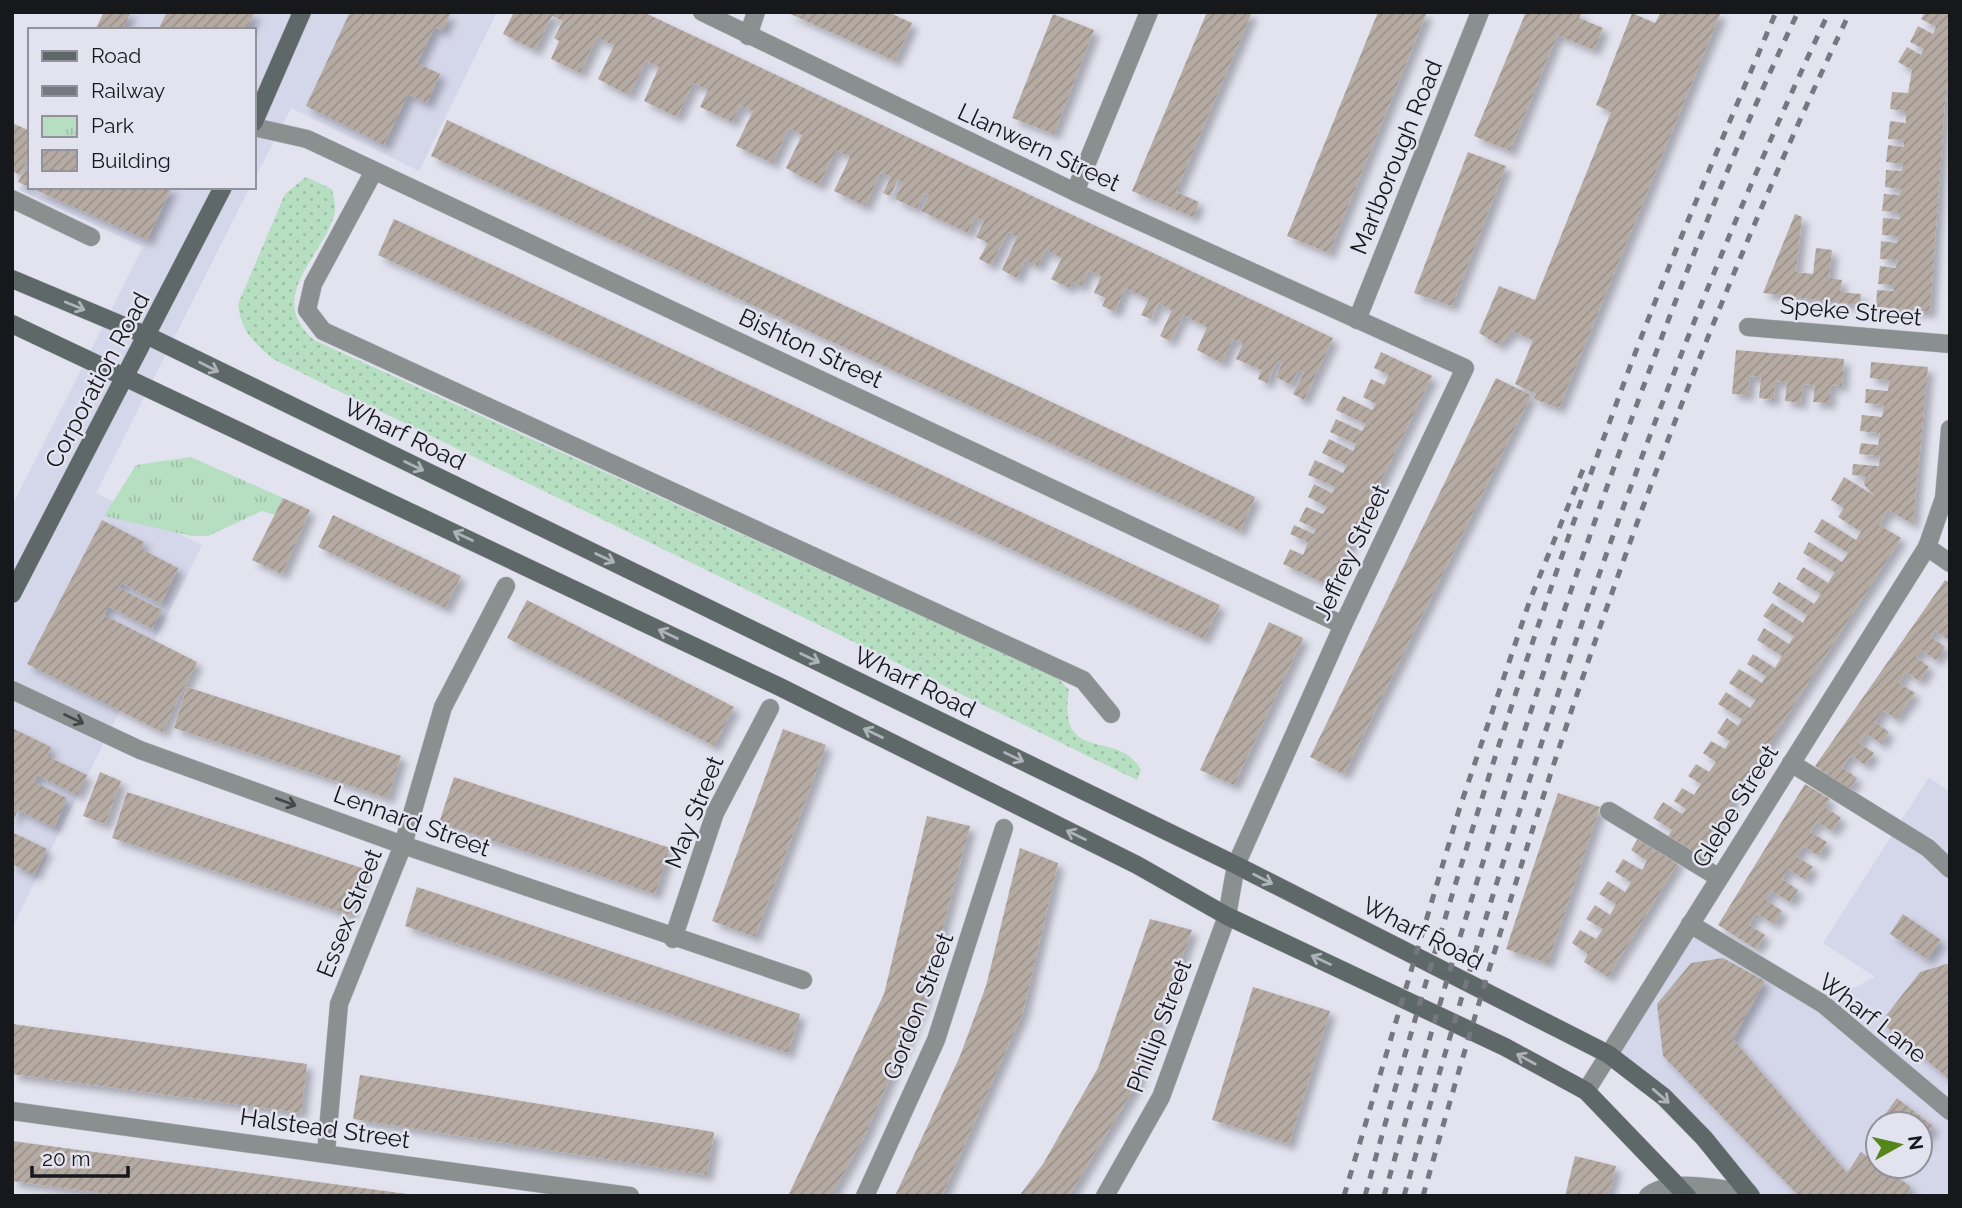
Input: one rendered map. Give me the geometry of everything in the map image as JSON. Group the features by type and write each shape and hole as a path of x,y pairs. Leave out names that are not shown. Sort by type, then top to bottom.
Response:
{"main road":[{"path":"256,120 302,12"},
{"name":"Corporation Road","path":"14,583 148,336 222,189"},
{"name":"Wharf Road","path":"12,279 148,336 1236,865 1608,1054 1664,1097 1704,1138 1749,1194"},
{"path":"12,324 780,687 1138,865 1227,916 1438,1014 1586,1091 1683,1191"}],"street":[{"name":"Llanwern Street","path":"702,12 1074,192 1357,320"},
{"path":"748,36 756,12"},
{"path":"1074,192 1149,12"},
{"name":"Marlborough Road","path":"1357,320 1480,12"},
{"name":"Bishton Street","path":"256,125 302,136 1343,625"},
{"path":"374,171 313,284 307,310 323,331 1083,680 1111,714"},
{"path":"12,199 92,237"},
{"name":"Jeffrey Street","path":"1236,865 1343,625 1465,368 1357,320"},
{"name":"Speke Street","path":"1748,327 1950,344"},
{"name":"Glebe Street","path":"1586,1091 1927,547 1944,498 1950,429"},
{"path":"1927,547 1950,563"},
{"name":"Essex Street","path":"326,1153 339,1004 403,845 443,707 506,586"},
{"name":"Lennard Street","path":"12,690 140,750 673,939 803,980"},
{"name":"May Street","path":"673,939 715,813 770,708"},
{"path":"1791,763 1928,848 1950,869"},
{"path":"1609,811 1718,877"},
{"name":"Gordon Street","path":"864,1196 936,1040 1004,828"},
{"name":"Phillip Street","path":"1105,1196 1161,1097 1227,916 1236,865"},
{"name":"Wharf Lane","path":"1690,924 1823,1004 1950,1111"},
{"name":"Halstead Street","path":"12,1111 631,1196"},
{"path":"1648,1196 1656,1189 1749,1194"}],"shaded area":[{"path":"114,12 497,12 419,171 291,108 256,176 256,28 105,28"},
{"path":"28,173 28,189 249,189 96,493 202,545 12,928 12,506 143,247 19,190"},
{"path":"1929,777 1950,792 1950,1196 1751,1196 1704,1138 1608,1054 1690,924 1823,1004 1875,977 1823,943"}],"green space":[{"path":"306,177 332,189 335,206 329,227 296,291 294,307 300,324 314,340 1058,678 1069,690 1068,714 1072,729 1080,738 1131,757 1141,770 1137,780 273,359 245,329 238,304 285,194"},
{"path":"191,457 283,498 275,515 262,511 208,536 191,536 104,516 136,465"}],"building":[{"path":"104,12 131,12 123,28 96,28"},
{"path":"167,12 255,12 247,28 159,28"},
{"path":"350,12 450,14 442,31 435,27 417,63 440,74 427,103 408,94 384,145 306,106"},
{"path":"514,12 643,12 1333,338 1304,400 1293,394 1304,373 1298,370 1291,385 1276,377 1282,363 1277,361 1267,383 1258,379 1261,370 1236,359 1243,343 1233,339 1222,363 1197,350 1207,327 1183,315 1170,341 1160,336 1172,310 1158,303 1151,319 1141,315 1149,299 1125,288 1115,312 1102,306 1106,298 1094,293 1101,276 1089,270 1081,286 1072,282 1069,288 1051,279 1062,258 1046,250 1038,266 1025,260 1017,278 1002,270 1017,237 1008,232 991,265 979,259 988,243 976,237 984,221 975,217 968,233 921,211 929,195 925,193 917,209 895,199 903,183 898,180 890,196 883,193 891,177 881,172 865,206 834,191 850,157 836,150 819,185 800,176 786,168 802,135 789,128 772,163 736,146 753,111 740,106 732,122 700,107 708,90 702,87 693,83 677,117 644,101 659,67 646,61 629,95 611,86 598,79 614,46 597,37 580,73 551,59 559,41 554,38 563,21 552,16 535,50 503,34"},
{"path":"786,12 888,12 912,23 895,61"},
{"path":"1207,12 1252,12 1176,192 1199,202 1193,217 1132,191"},
{"path":"1378,12 1427,12 1329,253 1287,236"},
{"path":"1526,12 1582,12 1579,18 1603,28 1594,50 1557,35 1510,151 1474,136"},
{"path":"1661,12 1721,12 1559,408 1534,399 1536,394 1515,384 1533,340 1512,331 1499,345 1479,333 1499,286 1535,300 1611,112 1596,105 1632,13 1655,23"},
{"path":"1925,12 1950,12 1950,81 1946,88 1930,312 1876,307 1877,290 1894,291 1894,285 1878,284 1880,266 1896,268 1897,260 1880,259 1881,241 1897,243 1898,236 1882,235 1883,218 1900,219 1900,212 1882,211 1884,194 1900,195 1901,189 1885,187 1886,170 1902,171 1903,164 1886,162 1888,145 1904,147 1904,140 1888,139 1890,121 1906,123 1906,111 1890,109 1892,92 1908,93 1912,70 1898,62 1907,47 1921,55 1924,49 1910,42 1918,26 1933,34 1936,27 1921,19"},
{"path":"1053,14 1094,30 1054,134 1012,118"},
{"path":"447,120 1255,497 1240,531 431,156"},
{"path":"12,123 28,130 28,158 20,175 12,171"},
{"path":"1468,152 1506,166 1452,306 1414,293"},
{"path":"28,164 28,186 18,182"},
{"path":"34,189 171,189 147,240"},
{"path":"1795,214 1802,217 1796,272 1813,274 1816,248 1832,250 1829,278 1842,280 1840,292 1861,294 1860,305 1763,293"},
{"path":"394,219 1220,605 1204,639 378,255"},
{"path":"1736,350 1844,359 1842,386 1831,385 1829,403 1813,402 1815,385 1803,384 1801,403 1785,401 1787,382 1775,381 1774,400 1759,398 1761,377 1750,376 1748,395 1732,394"},
{"path":"1381,352 1432,376 1330,586 1283,564 1290,549 1303,555 1308,542 1290,534 1294,525 1314,534 1316,529 1299,521 1306,507 1323,514 1327,507 1308,497 1314,484 1332,493 1335,487 1308,475 1315,460 1343,473 1347,465 1322,453 1329,439 1353,451 1356,444 1330,432 1336,419 1362,431 1366,424 1336,410 1343,396 1372,410 1376,404 1363,397 1371,379 1384,385 1389,375 1374,368"},
{"path":"1871,362 1928,367 1913,524 1888,510 1879,525 1901,538 1696,857 1667,838 1672,830 1653,818 1663,802 1682,814 1686,809 1674,801 1682,788 1694,795 1701,784 1688,776 1696,764 1709,772 1716,762 1703,753 1711,741 1725,749 1730,741 1717,733 1727,718 1738,726 1742,719 1718,704 1726,692 1750,708 1756,700 1729,683 1739,669 1762,683 1766,676 1747,664 1753,654 1775,668 1782,656 1757,640 1764,628 1789,644 1794,636 1763,616 1772,603 1803,623 1807,615 1772,593 1779,582 1814,604 1821,594 1796,579 1803,567 1828,583 1835,572 1803,553 1809,542 1842,562 1848,553 1814,532 1822,519 1856,540 1861,532 1838,517 1844,508 1831,500 1844,477 1875,496 1864,485 1865,476 1852,475 1853,464 1879,466 1880,456 1859,454 1861,443 1878,445 1880,433 1860,431 1862,415 1882,417 1884,405 1865,403 1866,389 1888,391 1889,380 1870,378"},
{"path":"1496,378 1531,395 1344,774 1310,757"},
{"path":"283,498 310,510 282,574 252,560"},
{"path":"333,515 461,576 445,608 318,547"},
{"path":"102,520 144,542 141,549 178,568 161,604 121,583 119,588 162,610 152,629 108,606 104,615 197,662 162,732 27,664"},
{"path":"1945,580 1950,583 1950,612 1944,620 1950,624 1950,641 1935,630 1931,637 1945,647 1936,660 1921,650 1916,657 1929,667 1919,681 1906,672 1899,683 1915,693 1896,719 1883,710 1875,722 1889,732 1881,744 1866,733 1859,743 1874,753 1865,765 1851,755 1842,767 1857,778 1848,790 1815,766"},
{"path":"527,600 734,707 714,746 507,638"},
{"path":"1269,622 1303,638 1234,785 1200,770"},
{"path":"187,687 401,756 388,798 174,728"},
{"path":"12,728 51,747 47,756 87,775 77,795 37,775 34,782 67,798 54,828 18,810 12,823"},
{"path":"783,729 826,745 755,937 712,921"},
{"path":"100,772 121,781 105,824 83,816"},
{"path":"454,777 670,848 655,894 439,823"},
{"path":"1805,784 1830,799 1825,807 1841,818 1832,831 1817,822 1810,832 1827,842 1819,856 1803,846 1797,857 1813,867 1805,880 1788,869 1782,879 1798,890 1790,902 1771,891 1766,900 1782,911 1774,924 1756,913 1749,925 1765,935 1756,949 1718,925"},
{"path":"127,792 365,869 350,915 112,838"},
{"path":"1558,793 1600,807 1548,963 1506,949"},
{"path":"927,816 970,826 922,1005 864,1137 831,1196 788,1196 884,994"},
{"path":"12,832 47,849 34,875 12,864"},
{"path":"1639,837 1679,861 1608,977 1584,962 1588,954 1572,943 1580,930 1596,939 1603,929 1586,919 1595,905 1610,915 1616,904 1599,894 1608,881 1625,892 1631,882 1615,872 1623,859 1642,870 1647,861 1631,850"},
{"path":"1020,848 1058,863 1023,1012 942,1196 895,1196 960,1056 986,986"},
{"path":"417,887 800,1014 788,1053 405,926"},
{"path":"1903,914 1941,940 1927,959 1890,934"},
{"path":"1150,919 1192,930 1136,1085 1069,1196 1019,1196 1043,1164 1098,1068"},
{"path":"1723,958 1765,981 1733,1039 1847,1173 1861,1152 1864,1154 1864,1180 1901,1180 1910,1186 1907,1196 1799,1196 1663,1056 1657,1004 1691,963"},
{"path":"1950,963 1950,1080 1881,1022 1920,972"},
{"path":"1253,987 1330,1011 1289,1144 1212,1120"},
{"path":"12,1024 307,1064 301,1113 12,1074"},
{"path":"360,1075 714,1132 707,1175 353,1119"},
{"path":"1897,1098 1912,1110 1888,1110"},
{"path":"12,1141 407,1196 124,1196 12,1181"},
{"path":"1575,1156 1616,1166 1608,1196 1565,1196"}],"railway":[{"path":"1365,1196 1453,892 1550,590 1639,343 1776,12"},
{"path":"1384,1196 1488,845 1603,498 1694,252 1744,131 1798,12"},
{"path":"1404,1196 1493,894 1541,744 1645,447 1764,155 1829,12"},
{"path":"1423,1196 1512,894 1611,595 1723,300 1784,155 1850,12"},
{"path":"1344,1196 1459,810 1530,600 1584,467"}]}
